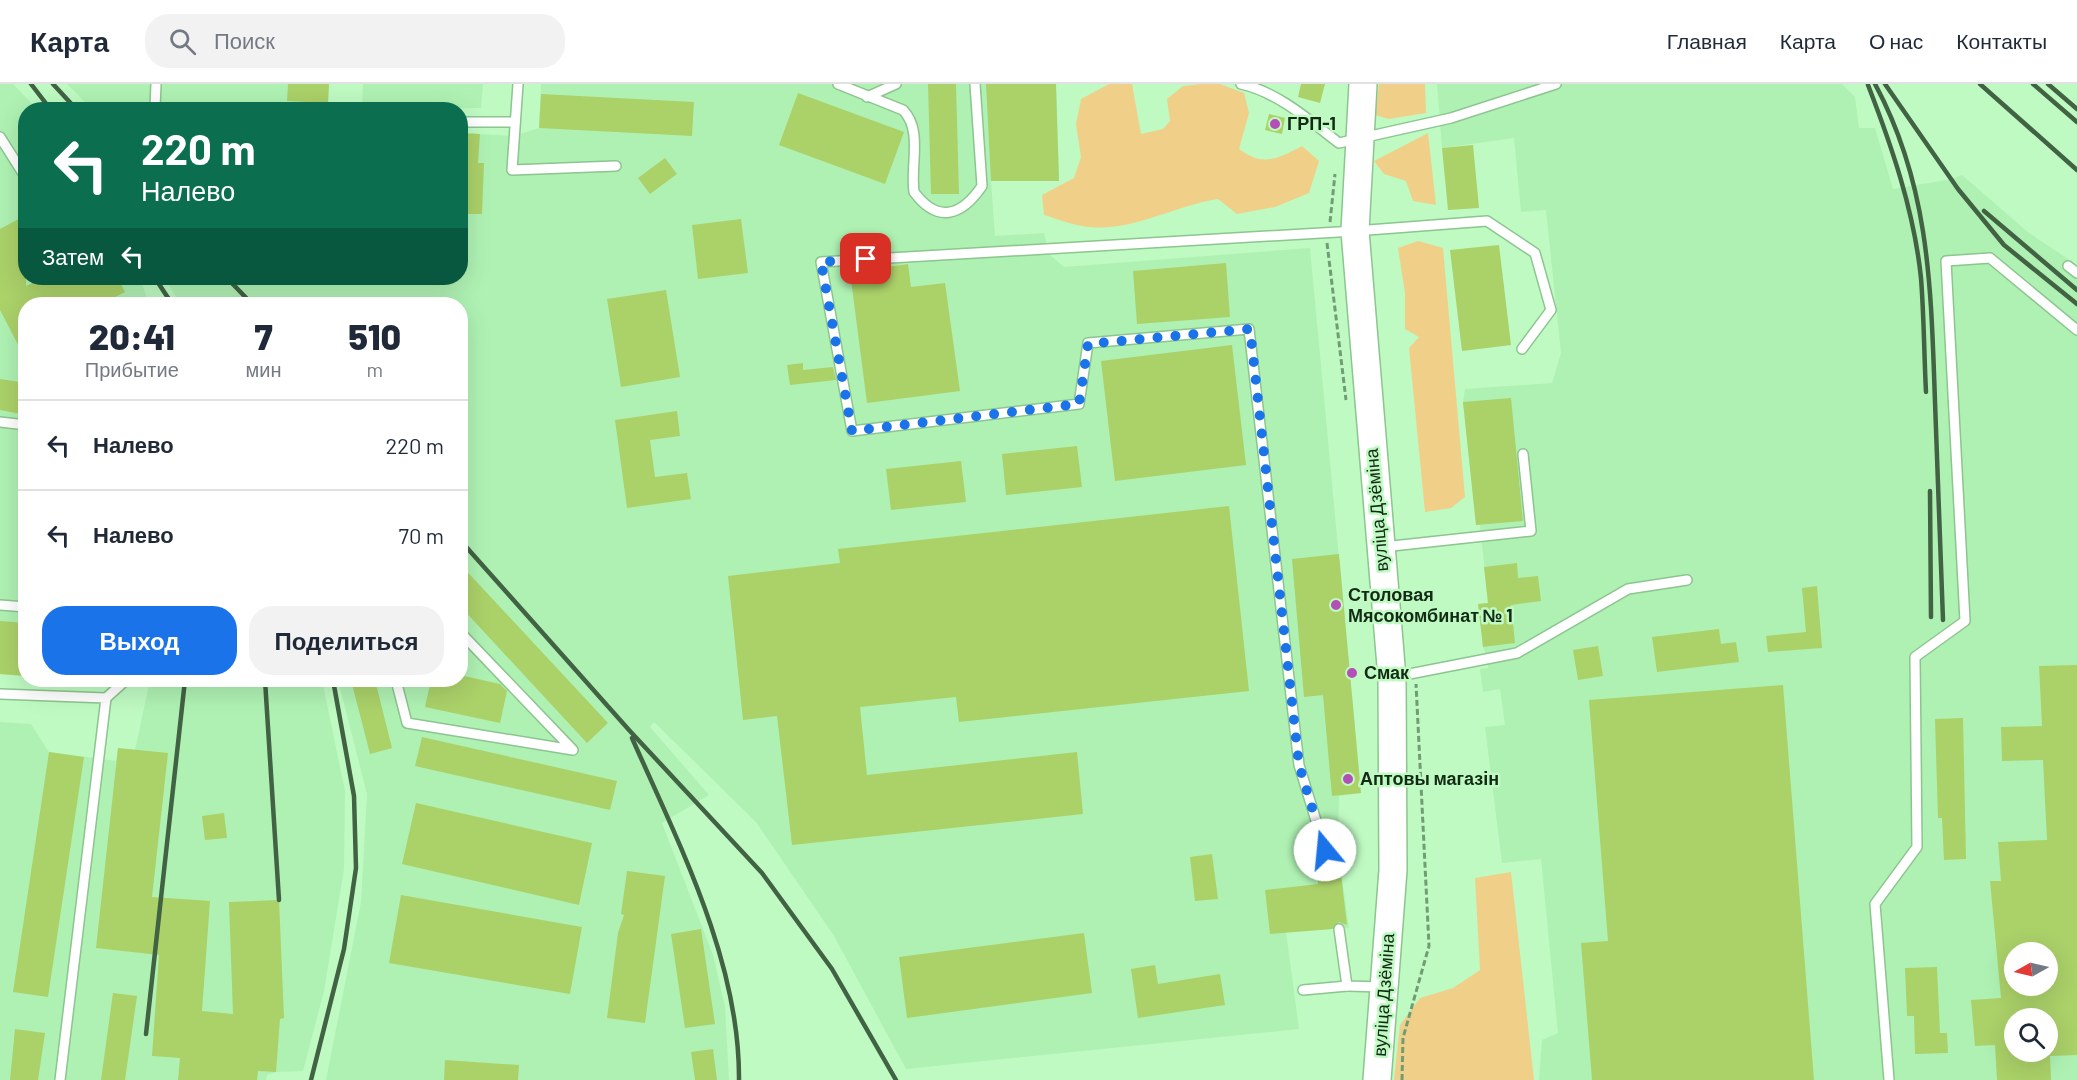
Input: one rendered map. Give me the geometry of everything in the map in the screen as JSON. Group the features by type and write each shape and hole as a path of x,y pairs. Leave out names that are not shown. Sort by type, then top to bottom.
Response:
{"main road":[{"name":"вуліца Дзёміна","path":"1361,85 1355,231 1381,547 1403,676 1393,870 1377,1080"}],"lane":[{"path":"154,102 156,84"},
{"path":"518,84 512,170 616,166"},
{"path":"838,84 903,110 911,118 914,130 912,178 914,192 930,211 946,213 965,205 974,198 982,186 975,84"},
{"path":"867,97 896,84"},
{"path":"1241,84 1253,87 1301,114 1339,144 1451,118 1556,84"},
{"path":"468,122 515,122"},
{"path":"0,137 18,165"},
{"path":"1325,850 1299,765 1250,329 1088,344 1079,404 852,431 821,262 1355,231 1487,221 1535,253 1551,310 1522,350"},
{"path":"1888,1080 1875,904 1917,847 1915,657 1965,621 1947,261 1990,258 2077,330"},
{"path":"2068,266 2077,273"},
{"path":"0,422 18,424"},
{"path":"1381,547 1531,531 1523,454"},
{"path":"1403,676 1517,653 1628,589 1687,580"},
{"path":"0,605 18,606"},
{"path":"398,687 407,723 573,750 468,640"},
{"path":"60,1080 106,698 118,687"},
{"path":"0,694 106,698"},
{"path":"1339,929 1347,986"},
{"path":"1303,990 1347,986 1384,987"}],"path":[{"path":"1402,1080 1403,1038 1429,946 1403,676"}],"shaded area":[{"path":"0,84 13,84 30,102 18,102 18,285 142,285 147,297 18,297 18,675 0,674"},
{"path":"67,84 329,84 328,102 85,102"},
{"path":"363,84 483,84 481,108 468,108 468,102 362,102"},
{"path":"541,84 1056,84 1059,181 991,181 995,236 1044,233 1049,254 1064,267 1310,248 1361,793 1339,796 1338,849 1349,928 1286,932 1299,1029 906,1069 834,936 756,822 654,722 650,727 709,795 662,823 713,955 725,1006 729,1080 326,1080 361,902 367,794 340,687 468,687 468,297 176,297 169,285 468,285 468,133 514,136 539,128"},
{"path":"1109,84 1132,84 1141,134 1163,129 1170,121 1167,99 1183,86 1220,84 1244,93 1249,113 1239,149 1255,158 1270,159 1302,146 1319,161 1309,193 1275,207 1237,214 1218,199 1121,226 1089,227 1044,215 1042,195 1074,178 1081,157 1076,124 1081,99"},
{"path":"1379,84 1425,84 1426,113 1389,119 1375,115"},
{"path":"1437,84 1842,84 1855,97 1859,128 1875,128 1893,189 1952,179 1962,175 2029,233 2077,265 2077,1080 1539,1080 1542,1040 1558,1033 1541,859 1502,863 1485,727 1505,725 1500,689 1483,692 1480,669 1488,668 1488,659 1483,647 1478,604 1488,603 1480,525 1476,525 1463,402 1465,389 1552,383 1561,353 1546,210 1521,212 1514,138 1442,148"},
{"path":"1428,133 1436,205 1413,201 1406,181 1384,174 1374,161"},
{"path":"1418,241 1443,248 1465,497 1451,508 1425,512 1409,348 1419,337 1405,329 1405,293 1398,248"},
{"path":"148,687 323,687 345,791 344,869 324,991 303,1071 276,1072 267,1075 266,1080 0,1080 0,722 31,724 49,752 116,761 118,748 135,750"},
{"path":"1511,872 1534,1080 1394,1080 1400,1025 1420,998 1453,988 1480,970 1475,878"}],"building":[{"path":"288,84 329,84 328,102 287,101"},
{"path":"928,84 956,84 959,194 931,194"},
{"path":"986,84 1056,84 1059,181 991,181"},
{"path":"1301,84 1325,84 1320,103 1298,97"},
{"path":"798,93 904,132 885,184 779,145"},
{"path":"541,94 694,102 692,136 539,128"},
{"name":"ГРП-1","path":"1269,114 1285,118 1282,134 1265,130"},
{"path":"468,133 480,134 478,163 484,163 482,214 468,214"},
{"path":"1473,145 1479,208 1448,210 1442,148"},
{"path":"665,158 677,174 650,194 638,178"},
{"path":"18,219 18,285 122,285 125,292 115,297 18,297 18,345 0,310 0,229"},
{"path":"741,219 748,273 698,279 692,225"},
{"path":"1499,245 1511,345 1462,351 1450,250"},
{"path":"1226,263 1230,317 1137,324 1133,271"},
{"path":"908,264 911,287 945,283 960,391 867,403 850,272"},
{"path":"666,290 680,377 621,387 607,299"},
{"path":"1232,345 1246,465 1115,481 1101,361"},
{"path":"803,363 803,370 833,367 836,380 790,385 787,365"},
{"path":"0,379 18,382 18,413 0,410"},
{"path":"1511,398 1523,521 1476,525 1463,402"},
{"path":"677,411 680,436 650,440 655,477 687,473 691,499 627,508 615,420"},
{"path":"1077,446 1082,487 1006,495 1002,454"},
{"path":"961,461 966,502 891,510 886,469"},
{"path":"1229,506 1249,691 959,722 956,697 860,707 867,775 1077,752 1083,814 792,845 777,716 743,720 728,576 840,563 838,549"},
{"path":"1339,554 1361,793 1332,796 1323,695 1304,697 1292,559"},
{"path":"1517,563 1518,578 1538,576 1541,601 1511,605 1515,643 1483,647 1478,604 1488,603 1484,567"},
{"path":"468,573 608,723 587,743 468,615"},
{"path":"1817,586 1822,648 1768,652 1766,636 1806,632 1802,588"},
{"path":"0,621 18,622 18,675 0,674"},
{"path":"1719,629 1721,644 1736,642 1739,662 1657,672 1652,637"},
{"path":"1598,646 1603,676 1578,680 1573,650"},
{"path":"2077,665 2077,1055 2058,1056 2058,1008 2004,1008 2004,1062 2050,1062 2051,1080 1997,1080 1995,1045 1975,1046 1971,1000 2001,998 1990,881 2001,881 1998,842 2047,840 2043,760 2002,761 2001,727 2042,726 2039,666"},
{"path":"468,677 500,684 507,691 500,723 425,707 429,687 468,687"},
{"path":"1783,685 1814,1080 1592,1080 1581,943 1608,941 1589,700"},
{"path":"353,687 377,687 392,748 370,754"},
{"path":"1963,718 1966,859 1944,860 1942,818 1938,818 1935,719"},
{"path":"422,737 617,781 610,810 415,766"},
{"path":"118,748 168,753 152,897 210,901 202,1011 233,1014 229,902 279,900 284,1018 280,1019 276,1072 258,1071 257,1080 178,1080 180,1058 152,1056 159,955 96,948"},
{"path":"49,752 84,757 48,997 13,992"},
{"path":"416,803 592,843 579,905 402,864"},
{"path":"224,813 227,838 205,840 202,816"},
{"path":"1338,849 1347,925 1339,922 1332,929 1270,934 1265,890 1318,884 1314,852 1326,857 1332,850"},
{"path":"1212,854 1218,899 1195,901 1190,857"},
{"path":"627,871 665,876 645,1023 607,1018 618,933 624,915 621,914"},
{"path":"401,895 582,927 570,994 389,963"},
{"path":"701,929 715,1024 685,1028 671,934"},
{"path":"1084,933 1092,993 907,1018 899,957"},
{"path":"1155,965 1158,984 1220,974 1225,1005 1138,1018 1131,969"},
{"path":"1937,967 1940,1033 1947,1033 1948,1053 1915,1054 1914,1016 1907,1016 1905,968"},
{"path":"113,993 137,996 125,1080 101,1080"},
{"path":"15,1029 45,1033 38,1080 10,1080"},
{"path":"713,1049 717,1080 695,1080 691,1052"},
{"path":"445,1060 519,1065 518,1080 444,1080"}],"railway":[{"path":"31,84 45,102"},
{"path":"53,84 70,102"},
{"path":"1875,84 1893,122 1907,161 1924,239 1932,319 1943,620"},
{"path":"1885,84 1958,189 2004,245 2077,304"},
{"path":"1980,84 2077,170"},
{"path":"2033,84 2077,122"},
{"path":"2048,84 2077,109"},
{"path":"1868,85 1893,156 1918,253 1923,306 1926,392"},
{"path":"1984,211 2077,290"},
{"path":"160,285 167,297"},
{"path":"234,285 245,297"},
{"path":"1930,491 1931,617"},
{"path":"468,549 629,730 762,873 832,969 896,1080"},
{"path":"146,1034 184,687"},
{"path":"265,687 279,900"},
{"path":"311,1080 344,949 356,868 354,796 334,687"},
{"path":"632,738 687,862 718,948 737,1036 739,1080"}],"place":[{"name":"ГРП-1","path":"1275,124"},
{"name":"Столовая Мясокомбинат № 1","path":"1336,605"},
{"name":"Смак","path":"1352,673"},
{"name":"Аптовы магазін","path":"1348,779"}],"route":[{"path":"866,259 821,262 852,431 1079,404 1088,344 1250,329 1299,765 1325,850"}]}
